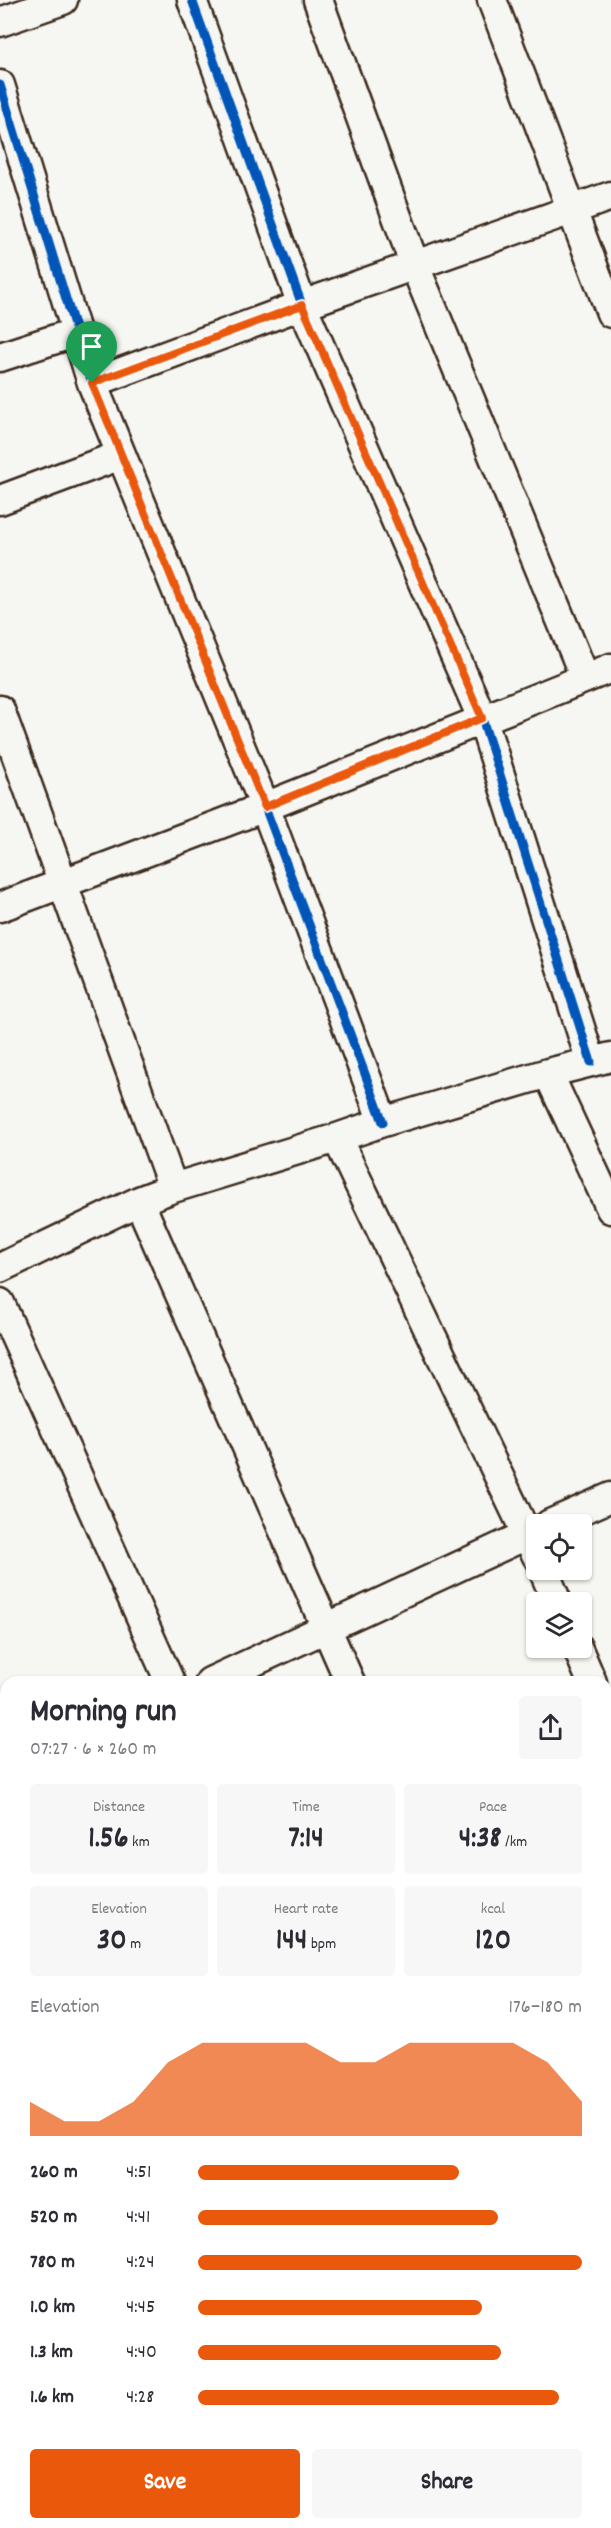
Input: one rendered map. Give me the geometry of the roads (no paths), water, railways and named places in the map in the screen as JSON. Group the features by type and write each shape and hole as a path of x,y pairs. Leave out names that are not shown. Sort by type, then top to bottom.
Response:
{"street":[{"path":"0,22 63,0"},
{"path":"0,1268 172,1188 548,1072 601,1059 482,718 302,305 192,0"},
{"path":"318,0 415,266 585,678"},
{"path":"492,0 611,313"},
{"path":"0,85 74,333 92,383 265,807 383,1122"},
{"path":"92,383 302,305 611,196"},
{"path":"0,357 74,333"},
{"path":"0,500 121,455"},
{"path":"0,907 265,807 611,668"},
{"path":"0,710 172,1188"},
{"path":"548,1072 611,1209"},
{"path":"337,1138 527,1514"},
{"path":"140,1201 347,1676"},
{"path":"0,1303 167,1676"},
{"path":"579,1514 611,1497"},
{"path":"223,1676 325,1627 526,1541"},
{"path":"582,1658 589,1676"}]}
